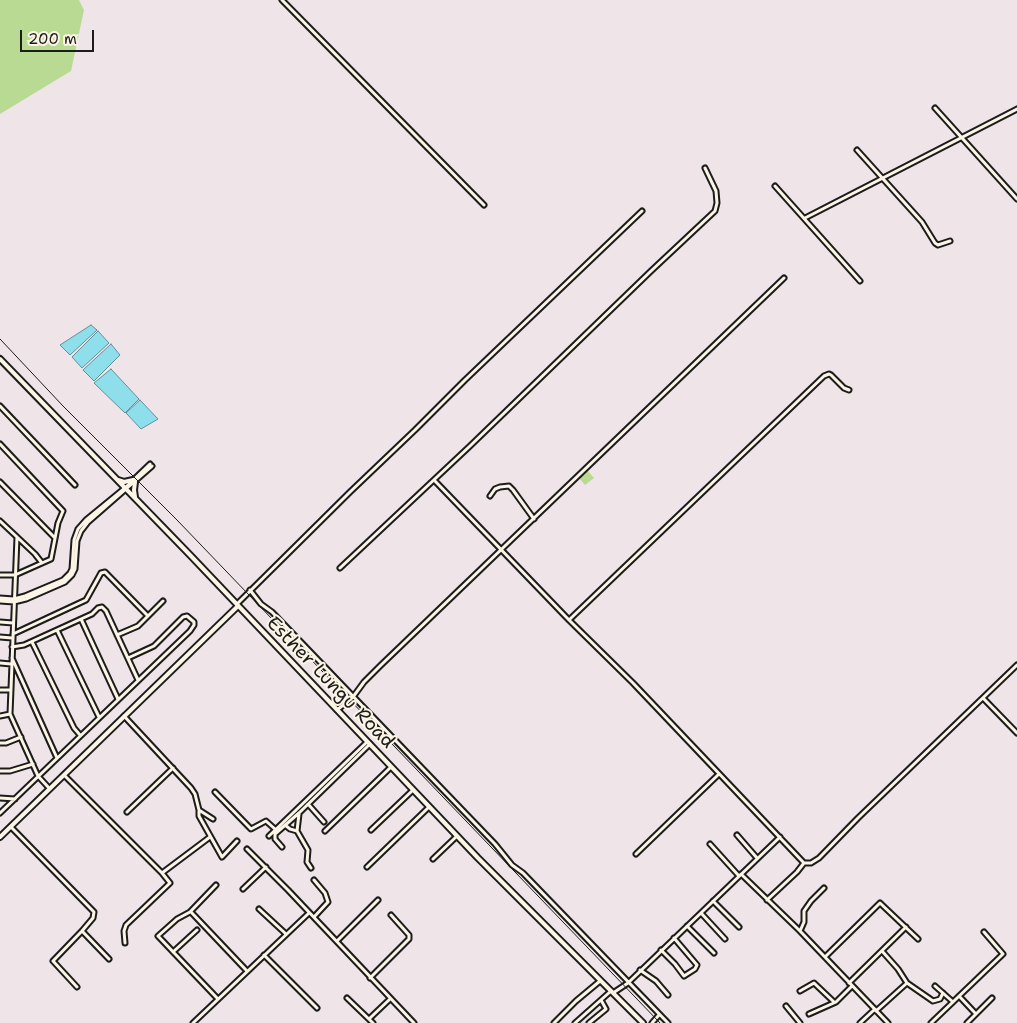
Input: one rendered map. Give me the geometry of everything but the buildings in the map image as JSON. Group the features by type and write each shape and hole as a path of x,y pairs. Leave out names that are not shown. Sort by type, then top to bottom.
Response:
{"street":[{"path":"282,0 484,205"},
{"path":"935,108 1017,199"},
{"path":"805,218 1017,109"},
{"path":"857,150 922,222 935,243 938,245 950,241"},
{"path":"340,568 715,211 718,203 716,191 705,168"},
{"path":"776,186 860,281"},
{"path":"0,837 238,605 250,590 344,498 642,211"},
{"path":"337,710 353,697 364,682 380,666 784,278"},
{"name":"Esther Lungu Road","path":"0,359 136,498 457,836 643,1023"},
{"path":"569,620 824,376 831,375 848,390"},
{"path":"0,406 74,485"},
{"path":"0,444 62,509 63,513 58,523 51,559 15,575 0,575"},
{"path":"0,600 26,599 65,582 75,570 77,541 81,531 88,522 151,465"},
{"path":"116,479 124,482 134,481"},
{"path":"434,480 569,620 633,683 804,863 811,863 819,858 1017,664"},
{"path":"134,481 136,498"},
{"path":"0,482 55,538"},
{"path":"490,496 500,487 509,486 534,519"},
{"path":"0,521 42,563"},
{"path":"16,537 10,714 38,776 50,788"},
{"path":"0,637 12,636 86,600 101,573 104,572 148,616"},
{"path":"250,590 261,604 272,612 495,844 512,865 523,873 668,1023"},
{"path":"117,635 133,629 164,601"},
{"path":"12,647 32,642 92,614 102,607 106,611 138,680"},
{"path":"0,813 190,631 194,622 187,616 183,617 154,646 128,658"},
{"path":"81,619 118,699"},
{"path":"0,622 13,623"},
{"path":"57,630 99,717"},
{"path":"32,642 74,728 80,735"},
{"path":"11,657 57,758"},
{"path":"0,664 11,664"},
{"path":"0,690 10,690"},
{"path":"983,698 1017,733"},
{"path":"0,716 10,714"},
{"path":"123,716 195,794 199,816 222,857 237,841"},
{"path":"0,744 21,737"},
{"path":"282,847 274,836 368,743"},
{"path":"269,836 368,743"},
{"path":"0,771 10,771 33,764"},
{"path":"325,831 391,767"},
{"path":"126,812 173,768"},
{"path":"636,854 719,774"},
{"path":"64,775 170,883 126,925 124,931 125,943"},
{"path":"371,830 413,790"},
{"path":"215,792 251,829 266,820 276,830"},
{"path":"0,798 15,799"},
{"path":"308,804 324,822"},
{"path":"367,867 429,807"},
{"path":"199,810 213,819"},
{"path":"296,831 299,813"},
{"path":"11,826 94,912 93,918 82,932 53,961 77,987"},
{"path":"285,826 296,831 308,850 307,862 311,868"},
{"path":"737,835 757,858"},
{"path":"433,859 457,836"},
{"path":"162,873 210,837"},
{"path":"575,1023 601,1000 628,983 780,837"},
{"path":"710,844 800,931 888,1023"},
{"path":"247,849 414,1023"},
{"path":"767,900 804,863"},
{"path":"243,889 266,867"},
{"path":"314,880 325,894 328,902 314,918"},
{"path":"216,885 190,912 183,915 159,934 160,938 218,999"},
{"path":"800,931 804,922 804,911 811,900 824,888"},
{"path":"337,941 378,900"},
{"path":"713,901 739,927"},
{"path":"825,957 880,903 918,939"},
{"path":"259,909 286,934"},
{"path":"190,912 247,971"},
{"path":"193,1023 309,913"},
{"path":"701,913 725,939"},
{"path":"370,978 409,939 409,935 391,915"},
{"path":"687,926 714,953"},
{"path":"809,1014 822,1010 834,1002 906,927"},
{"path":"173,952 197,930"},
{"path":"82,932 109,959"},
{"path":"931,1023 1004,953 984,932"},
{"path":"661,950 684,976 692,972 697,965 674,938"},
{"path":"882,952 898,969 907,983 933,1001 940,999 943,993"},
{"path":"264,955 317,1008"},
{"path":"640,970 656,981 668,995"},
{"path":"554,1023 579,998 600,981"},
{"path":"800,991 814,983 834,1002"},
{"path":"860,1023 907,983"},
{"path":"935,986 953,1002"},
{"path":"959,996 976,1014"},
{"path":"347,998 373,1023"},
{"path":"967,1023 992,998"},
{"path":"369,1019 390,999"},
{"path":"589,1023 606,1009 601,1000"},
{"path":"786,1006 800,1023"},
{"path":"652,1023 659,1015"}],"green space":[{"path":"0,0 79,0 84,10 71,71 0,114"},
{"path":"588,471 594,478 585,485 579,478"}],"water":[{"path":"91,325 97,330 70,355 60,345"},
{"path":"98,331 109,343 82,368 72,357"},
{"path":"111,344 120,355 94,381 83,370"},
{"path":"111,369 139,399 125,413 94,383"},
{"path":"140,400 158,419 141,429 126,413"}],"railway":[{"path":"0,339 63,406 177,520 660,1023"}]}
